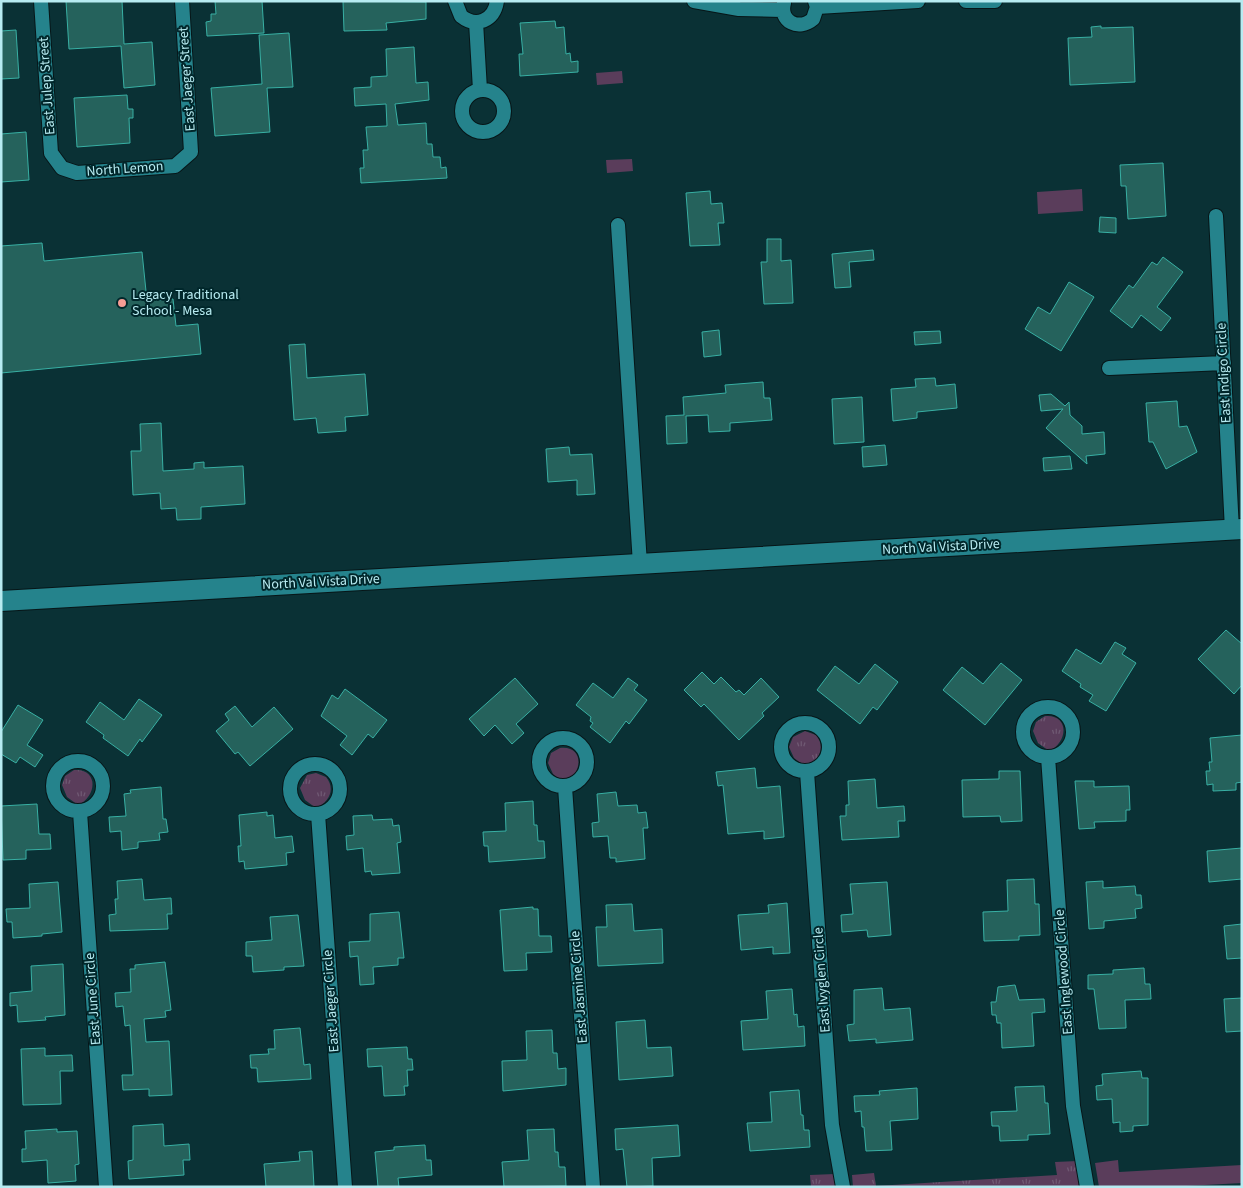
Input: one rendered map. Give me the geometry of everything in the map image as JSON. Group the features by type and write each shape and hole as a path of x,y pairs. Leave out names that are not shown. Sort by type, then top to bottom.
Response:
{"main road":[{"name":"North Val Vista Drive","path":"1,601 1237,529"}],"street":[{"name":"East Julep Street","path":"41,1 51,153 62,168"},
{"name":"East Jaeger Street","path":"182,1 192,145 187,156"},
{"path":"455,1 461,16 476,22 486,20 492,15 497,2 504,1"},
{"path":"694,1 739,9 783,6 789,22 802,25 813,19 816,4 918,1"},
{"path":"966,1 995,1"},
{"path":"476,22 480,90"},
{"name":"North Lemon","path":"62,168 77,173 175,166 187,156"},
{"name":"East Indigo Circle","path":"1216,216 1224,363 1237,529"},
{"path":"618,225 640,564"},
{"path":"1109,368 1224,363"},
{"name":"East Inglewood Circle","path":"1048,757 1073,1106 1087,1187"},
{"name":"East Ivyglen Circle","path":"806,772 832,1125 843,1187"},
{"name":"East Jasmine Circle","path":"565,787 593,1187"},
{"name":"East June Circle","path":"80,812 106,1187"},
{"name":"East Jaeger Circle","path":"318,814 345,1187"}],"green space":[{"path":"622,71 623,83 597,85 596,73"},
{"path":"632,159 633,171 607,173 606,160"},
{"path":"1082,189 1083,211 1038,214 1037,192"},
{"path":"1045,716 1059,720 1064,730 1060,742 1049,751 1038,743 1033,731 1036,722"},
{"path":"805,731 816,735 821,749 818,757 806,767 794,758 789,747 793,737"},
{"path":"560,748 568,748 574,751 578,761 578,768 575,774 564,783 553,774 548,763 551,753"},
{"path":"74,770 88,774 92,784 89,796 78,805 67,797 62,785 65,776"},
{"path":"316,773 326,777 331,790 328,799 316,808 305,800 300,788 307,775"},
{"path":"1118,1160 1119,1172 1242,1165 1242,1183 1168,1187 1099,1187 1095,1163"},
{"path":"1078,1161 1079,1187 853,1187 852,1175 874,1173 876,1186 1057,1175 1055,1162"},
{"path":"835,1174 836,1187 811,1187 810,1175"}],"building":[{"path":"66,1 122,1 124,44 152,42 155,85 124,88 121,46 69,49"},
{"path":"215,1 262,1 264,33 207,36 206,22 211,21 211,14 216,14"},
{"path":"343,1 426,2 426,19 386,23 387,30 344,31"},
{"path":"555,21 556,28 564,27 566,54 570,53 571,62 578,61 578,72 520,76 519,54 523,54 520,23"},
{"path":"1101,26 1101,28 1133,27 1135,82 1070,85 1068,38 1092,37 1091,27"},
{"path":"16,30 19,78 1,79 1,31"},
{"path":"289,33 293,87 267,88 270,132 215,136 211,88 262,84 259,35"},
{"path":"414,47 416,83 428,82 429,100 395,104 398,125 426,123 427,144 432,144 433,157 440,157 441,168 446,167 447,178 361,183 360,168 364,168 363,150 368,150 366,127 387,126 386,104 355,106 354,88 371,87 371,77 387,76 386,49"},
{"path":"127,95 128,109 133,109 133,118 129,118 130,143 77,147 74,98"},
{"path":"26,132 29,180 1,182 1,134"},
{"path":"1163,163 1166,216 1128,219 1126,186 1121,186 1120,165"},
{"path":"710,191 711,204 722,203 724,223 718,223 720,245 690,246 686,193"},
{"path":"1100,217 1116,218 1116,233 1099,232"},
{"path":"767,239 781,239 781,261 791,260 793,303 764,304 761,262 767,262"},
{"path":"42,243 44,261 142,252 147,301 173,299 176,326 198,324 201,354 1,373 1,246"},
{"path":"873,250 874,260 849,262 851,287 835,288 832,254"},
{"path":"1163,257 1183,272 1157,307 1171,318 1161,331 1141,315 1132,328 1110,311 1129,285 1133,288 1152,262 1157,265"},
{"path":"1069,282 1094,297 1061,351 1025,329 1038,307 1050,314"},
{"path":"719,330 721,355 704,357 702,332"},
{"path":"940,331 941,343 915,345 914,332"},
{"path":"305,344 307,378 365,374 368,415 345,417 346,431 318,433 316,418 294,420 289,345"},
{"path":"935,378 936,386 955,384 957,408 917,412 917,418 893,421 891,389 916,387 915,379"},
{"path":"763,382 764,398 770,398 772,420 730,423 730,431 709,432 708,415 686,416 687,443 667,444 666,416 684,415 683,397 726,393 725,385"},
{"path":"1051,394 1065,406 1069,402 1070,415 1082,426 1082,434 1104,432 1105,454 1086,456 1087,464 1046,428 1063,409 1041,411 1039,395"},
{"path":"862,397 864,442 834,444 832,399"},
{"path":"1177,401 1179,427 1187,426 1197,452 1166,469 1153,442 1149,442 1146,403"},
{"path":"161,423 163,471 194,469 194,463 204,462 204,468 243,466 245,504 201,507 201,519 177,520 176,508 161,509 160,493 133,495 131,451 141,451 140,424"},
{"path":"885,445 887,465 863,467 862,447"},
{"path":"569,447 570,455 592,454 595,494 577,495 577,480 548,482 546,449"},
{"path":"1070,456 1072,469 1044,471 1043,458"},
{"path":"1226,630 1242,644 1242,685 1234,694 1198,659"},
{"path":"1115,642 1126,648 1122,654 1136,663 1106,711 1089,701 1093,695 1080,687 1081,684 1062,671 1076,649 1101,664"},
{"path":"1001,663 1022,680 985,725 943,690 962,667 983,684"},
{"path":"875,664 898,682 877,710 873,707 860,724 817,690 835,666 859,684"},
{"path":"702,672 714,684 721,677 736,692 739,690 744,695 761,678 779,697 762,713 764,716 739,740 704,704 701,707 684,690"},
{"path":"515,678 538,704 516,724 524,733 512,744 495,725 484,736 469,719"},
{"path":"628,678 638,685 634,690 647,700 629,724 626,721 610,743 590,727 593,723 590,721 591,717 576,705 593,683 613,698"},
{"path":"345,689 387,720 373,738 368,734 352,755 340,745 347,736 321,716 332,695 338,699"},
{"path":"139,699 162,715 142,742 140,739 128,756 103,738 104,735 86,722 100,702 124,720"},
{"path":"18,705 43,720 27,745 43,755 35,767 20,757 16,763 1,754 1,732"},
{"path":"235,706 252,727 274,707 293,729 250,766 238,752 235,754 216,731 229,720 225,714"},
{"path":"1242,735 1242,782 1236,783 1236,790 1213,791 1213,784 1207,785 1206,771 1210,771 1209,762 1212,762 1210,738"},
{"path":"755,768 757,788 780,786 784,837 764,839 764,831 728,834 723,785 718,786 716,772"},
{"path":"999,771 1020,771 1022,821 1001,822 1000,816 963,817 962,780 999,779"},
{"path":"875,779 877,808 904,806 905,821 898,821 899,837 842,840 840,816 846,816 846,805 849,805 848,781"},
{"path":"1075,781 1094,781 1094,787 1129,786 1130,810 1126,810 1126,821 1094,822 1095,828 1079,829"},
{"path":"161,787 163,819 166,819 168,832 159,833 160,840 138,842 138,848 122,850 121,831 110,832 109,817 126,816 124,794 131,793 130,790"},
{"path":"616,792 618,806 637,805 638,813 646,812 648,828 643,828 645,859 616,862 616,858 610,858 608,836 593,837 592,823 599,822 597,794"},
{"path":"533,801 534,825 537,825 538,841 544,841 545,858 489,862 488,846 484,846 483,832 506,831 505,803"},
{"path":"37,804 39,834 50,834 51,849 26,850 26,859 3,860 1,806"},
{"path":"267,812 267,816 273,815 275,838 292,836 294,852 286,853 287,865 245,869 244,861 239,862 238,846 241,846 239,815"},
{"path":"372,815 373,820 392,819 393,826 399,825 401,842 397,843 400,873 372,875 371,871 365,872 363,848 347,850 346,836 354,835 353,816"},
{"path":"1242,848 1242,879 1209,882 1207,851"},
{"path":"142,879 144,900 171,898 172,914 167,914 168,929 110,931 109,915 116,914 115,899 118,899 117,881"},
{"path":"1034,879 1035,904 1039,904 1040,935 1019,936 1019,940 984,941 983,912 1008,911 1007,880"},
{"path":"1103,881 1103,888 1135,886 1136,895 1141,895 1142,908 1135,909 1136,918 1104,921 1104,928 1089,929 1086,882"},
{"path":"58,882 62,932 42,934 42,936 13,938 12,922 7,922 6,909 30,908 29,884"},
{"path":"887,882 891,935 868,937 867,930 842,932 841,915 853,914 850,884"},
{"path":"787,903 790,953 773,954 773,947 741,950 738,915 769,913 768,905"},
{"path":"632,904 634,931 662,929 663,963 598,966 596,927 607,927 606,905"},
{"path":"533,907 533,909 538,909 539,936 551,936 552,952 526,953 527,970 504,971 500,910"},
{"path":"399,912 404,958 398,958 398,965 373,967 374,984 360,985 358,956 350,957 349,942 370,941 370,914"},
{"path":"298,915 304,966 284,967 284,970 253,972 252,956 246,956 246,942 272,940 270,917"},
{"path":"1242,924 1242,958 1227,959 1224,926"},
{"path":"165,962 171,1010 165,1011 166,1017 144,1019 146,1042 169,1041 172,1095 149,1096 149,1089 123,1090 122,1075 133,1075 130,1025 125,1026 123,1006 116,1007 115,993 131,992 130,969 135,969 135,965"},
{"path":"63,964 65,1015 45,1017 46,1020 18,1022 17,1005 10,1006 10,993 32,991 31,966"},
{"path":"1144,968 1145,984 1150,984 1151,999 1125,1000 1126,1028 1099,1029 1094,989 1088,989 1088,975 1113,974 1113,970"},
{"path":"1015,985 1019,1000 1044,999 1045,1012 1032,1013 1034,1046 1002,1048 1001,1023 997,1023 996,1015 992,1015 991,1002 996,1002 998,987"},
{"path":"882,988 884,1010 910,1008 913,1040 876,1043 876,1039 849,1041 847,1025 854,1024 854,990"},
{"path":"792,989 794,1015 797,1014 798,1027 804,1026 805,1046 743,1050 741,1021 768,1019 766,991"},
{"path":"1242,998 1242,1031 1226,1032 1224,999"},
{"path":"645,1020 647,1048 671,1047 673,1076 619,1080 616,1022"},
{"path":"300,1028 304,1065 310,1064 311,1079 258,1082 257,1068 251,1068 250,1055 269,1054 268,1049 275,1049 274,1030"},
{"path":"552,1030 553,1053 557,1053 558,1069 566,1068 566,1085 503,1091 502,1061 527,1060 526,1031"},
{"path":"407,1047 408,1059 412,1059 413,1070 407,1070 408,1086 404,1086 405,1095 384,1096 382,1066 368,1067 367,1049"},
{"path":"45,1048 45,1056 72,1055 73,1071 60,1071 61,1104 23,1105 21,1049"},
{"path":"1141,1071 1142,1078 1148,1078 1148,1125 1133,1126 1133,1131 1120,1132 1120,1122 1113,1123 1112,1099 1097,1100 1096,1086 1103,1085 1102,1074"},
{"path":"1044,1086 1045,1103 1048,1103 1050,1134 1028,1135 1028,1140 1000,1141 999,1126 992,1126 991,1112 1017,1111 1015,1087"},
{"path":"917,1088 918,1119 890,1121 892,1150 866,1151 861,1111 855,1112 854,1096 880,1095 879,1091"},
{"path":"799,1090 801,1115 803,1115 804,1130 809,1130 810,1147 750,1151 747,1123 772,1122 770,1092"},
{"path":"163,1124 164,1146 189,1144 190,1160 183,1160 184,1175 129,1179 128,1161 133,1160 133,1126"},
{"path":"678,1125 680,1156 652,1158 653,1186 627,1187 623,1149 616,1150 615,1129"},
{"path":"57,1129 57,1132 77,1131 79,1164 75,1165 76,1181 48,1183 47,1160 22,1162 22,1149 26,1149 25,1131"},
{"path":"554,1129 555,1152 558,1152 559,1167 565,1167 566,1186 504,1187 502,1162 529,1160 527,1130"},
{"path":"425,1145 426,1160 431,1160 432,1175 398,1178 399,1187 378,1187 375,1152 394,1150 394,1147"},
{"path":"312,1151 314,1187 266,1187 264,1164 300,1161 299,1152"}],"place":[{"name":"Legacy Traditional School - Mesa","path":"122,303"}]}
